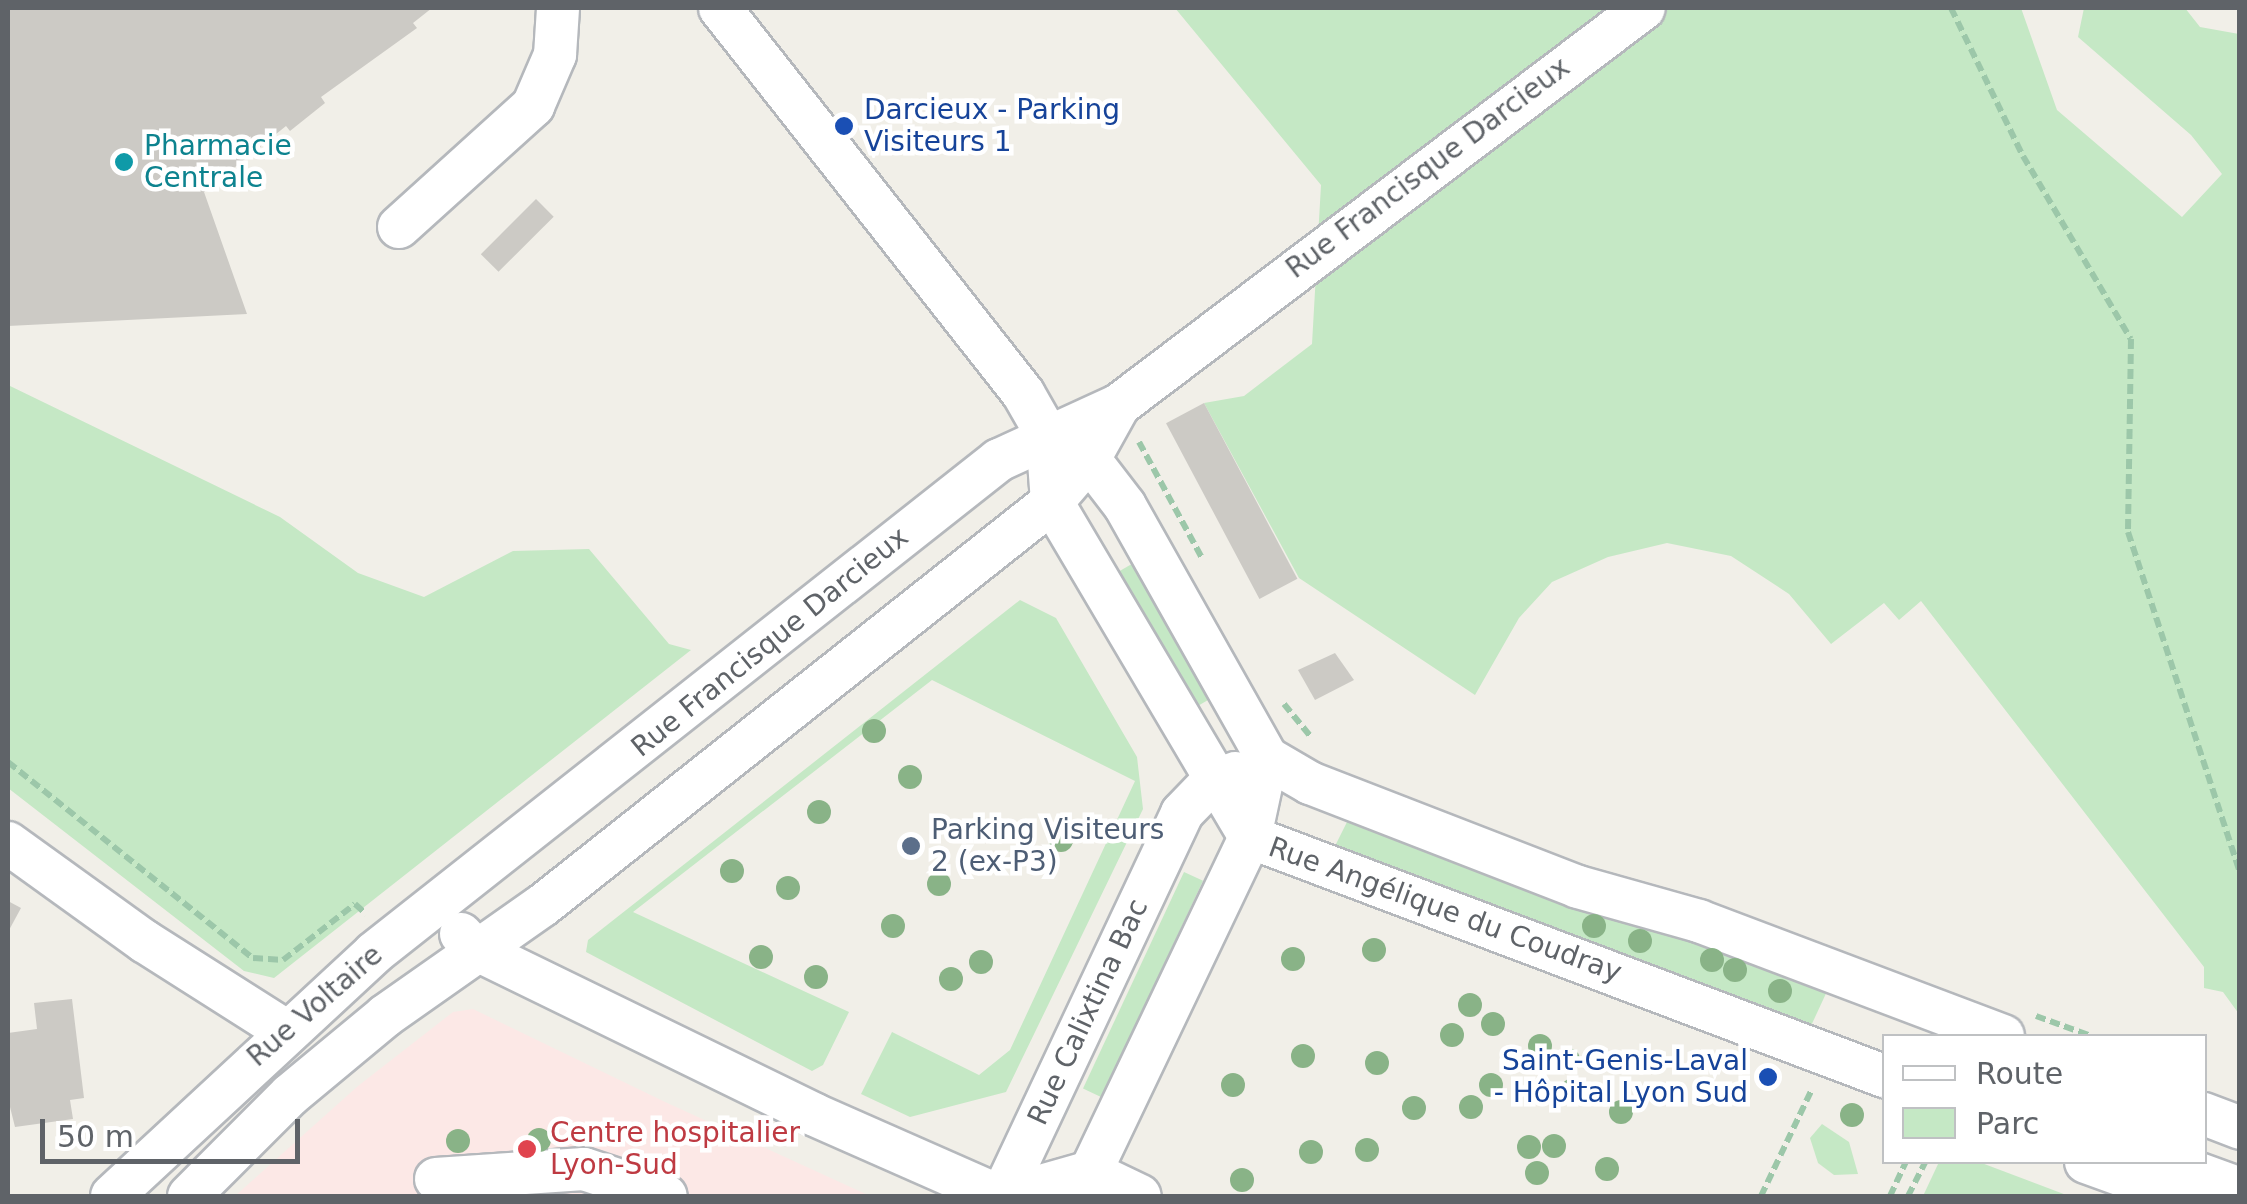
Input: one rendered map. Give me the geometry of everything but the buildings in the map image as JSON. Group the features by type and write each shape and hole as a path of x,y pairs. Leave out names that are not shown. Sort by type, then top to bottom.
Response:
{"street":[{"path":"399,227 533,106 555,55 558,8"},
{"path":"720,8 1015,382 1047,435 1089,459 1125,506 1267,758 1310,782 1578,886 1700,921 2012,1023"},
{"name":"Rue Francisque Darcieux","path":"437,908 999,460 1120,405 1644,8"},
{"name":"Rue Francisque Darcieux","path":"475,949 542,905 1052,502 1089,459 1120,405"},
{"name":"Rue Angélique du Coudray","path":"1047,435 1052,502 1212,782 1250,837 1882,1075"},
{"path":"1212,782 1267,758"},
{"path":"1084,1184 1250,837 1267,758"},
{"name":"Rue Calixtina Bac","path":"1002,1197 1162,850 1182,813 1212,782"},
{"path":"8,843 144,941 284,1030"},
{"path":"437,908 475,949 831,1123 1002,1197 1084,1184 1140,1196"},
{"name":"Rue Voltaire","path":"112,1196 284,1030 389,942 437,908"},
{"name":"Rue Voltaire","path":"189,1196 290,1095 475,949"},
{"path":"2207,1115 2240,1128"},
{"path":"2092,1164 2180,1196"},
{"path":"2171,1164 2240,1189"},
{"path":"436,1178 584,1169 666,1196"}],"path":[{"path":"1951,8 2023,156 2131,340 2128,532 2240,873"},
{"path":"1120,405 1209,570"},
{"path":"1276,690 1319,745"},
{"path":"8,762 253,958 283,960 355,904 389,942"},
{"path":"2012,1023 2079,1034"},
{"path":"1762,1196 1820,1072"},
{"path":"1890,1196 1905,1164"},
{"path":"1908,1196 1924,1164"}],"shaded area":[{"name":"Centre hospitalier Lyon-Sud","path":"473,1009 870,1196 235,1196 358,1086 453,1012"}],"green space":[{"path":"1175,8 2021,8 2057,110 2182,217 2222,174 2191,135 2078,37 2084,8 2185,8 2200,27 2239,34 2239,1014 2223,992 2204,988 2204,967 1921,601 1899,620 1884,603 1831,644 1789,594 1731,556 1667,543 1608,557 1552,582 1519,618 1475,695 1299,578 1204,403 1244,396 1312,344 1321,185"},
{"path":"8,385 280,517 358,573 424,597 513,551 589,549 669,644 691,650 274,978 244,971 8,788"},
{"path":"1137,561 1215,696 1192,710 1114,574"},
{"path":"1020,600 1056,618 1137,757 1143,809 1006,1092 910,1117 861,1094 892,1032 979,1075 1010,1050 1135,781 932,680 633,912 849,1012 823,1065 812,1071 586,952 588,940"},
{"path":"1349,818 1681,927 1829,987 1810,1028 1335,846"},
{"path":"1184,872 1203,881 1102,1097 1083,1089"},
{"path":"1822,1124 1849,1142 1858,1174 1834,1175 1818,1163 1810,1138"},
{"path":"1938,1164 1984,1164 2069,1196 1923,1196"}],"place":[{"name":"Darcieux - Parking Visiteurs 1","path":"844,126"},
{"name":"Pharmacie Centrale","path":"124,162"},
{"name":"Parking Visiteurs 2 (ex-P3)","path":"911,846"},
{"name":"Saint-Genis-Laval - Hôpital Lyon Sud","path":"1768,1077"},
{"name":"Centre hospitalier Lyon-Sud","path":"527,1149"}]}
